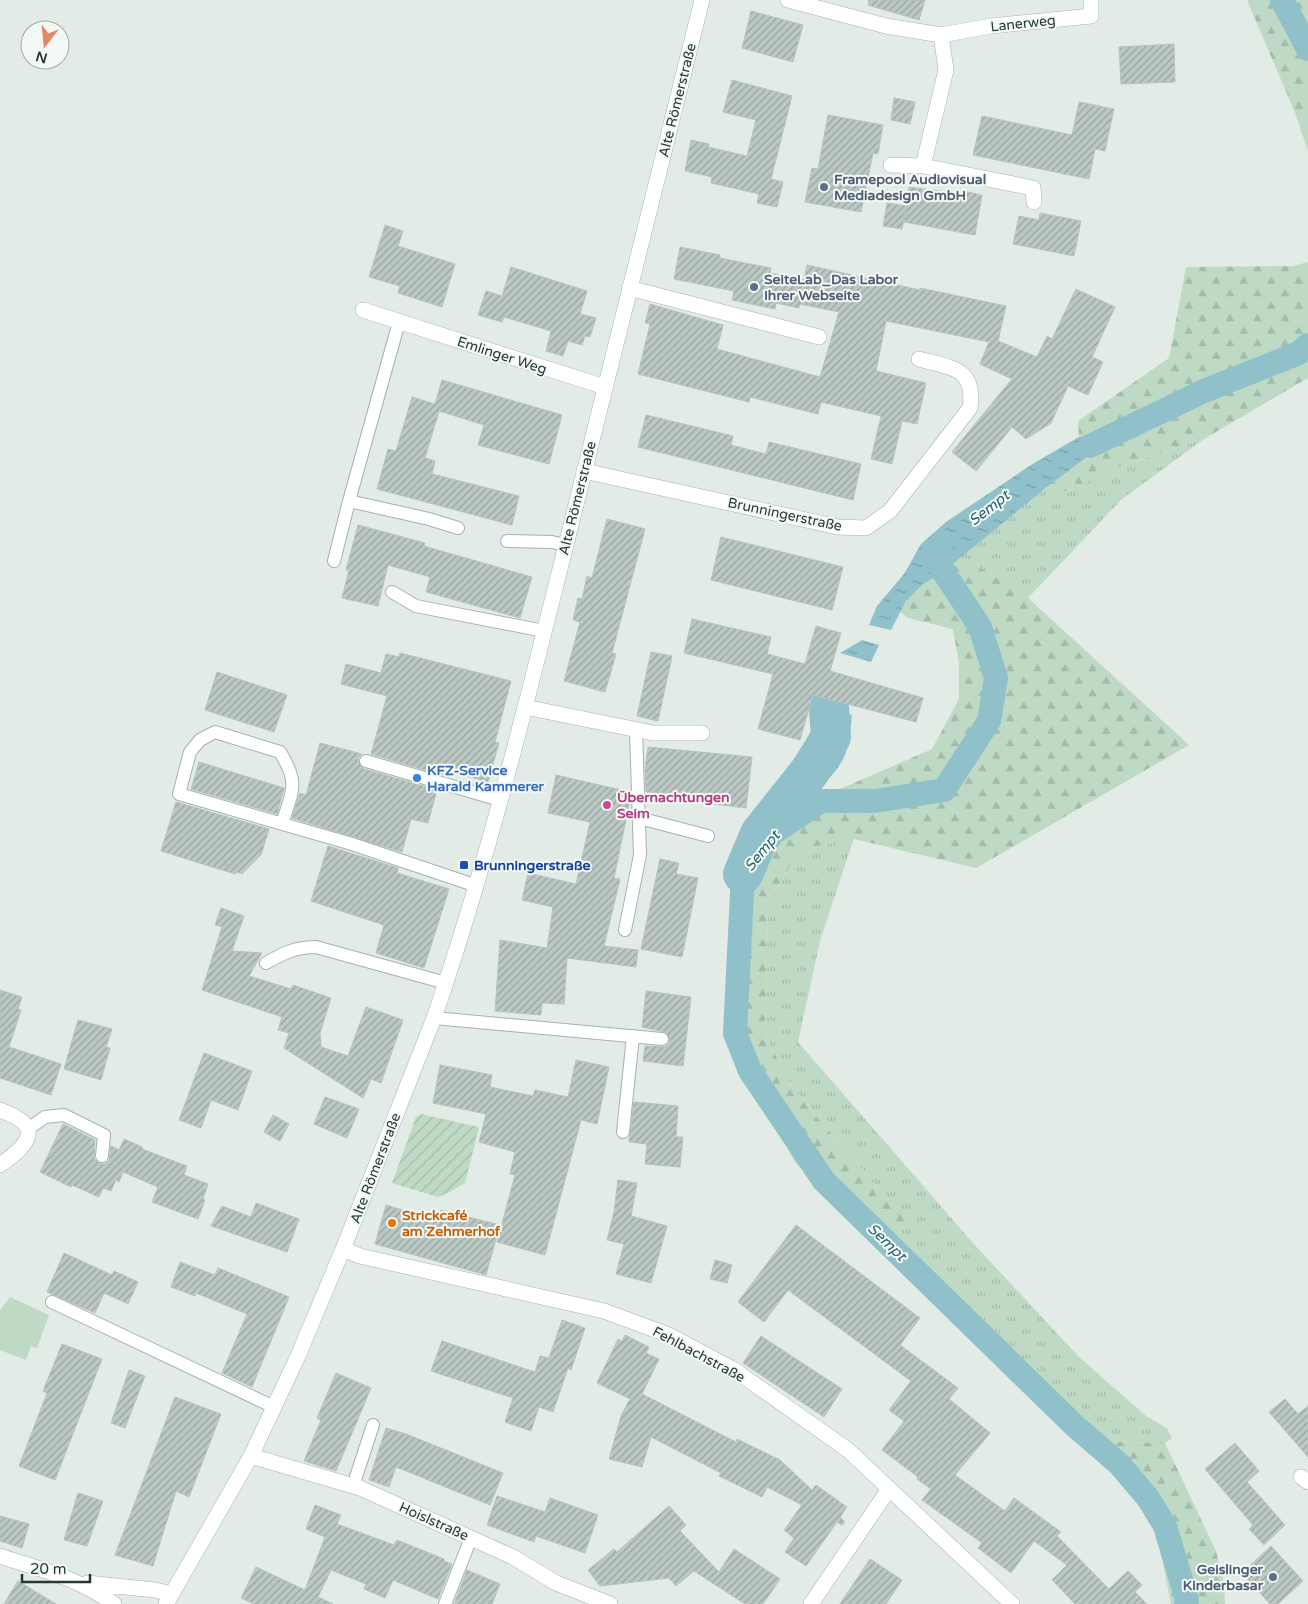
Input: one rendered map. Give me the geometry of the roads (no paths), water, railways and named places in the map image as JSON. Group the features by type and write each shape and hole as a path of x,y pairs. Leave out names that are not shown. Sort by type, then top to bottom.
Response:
{"street":[{"name":"Alte Römerstraße","path":"169,1599 251,1456 274,1407 343,1249 446,983 477,886 525,708 702,0"},
{"name":"Lanerweg","path":"788,0 886,26 941,35 991,26 1091,16 1091,0"},
{"path":"923,166 946,70 941,35"},
{"path":"891,164 923,166 1033,188 1034,202"},
{"path":"629,288 819,337"},
{"name":"Emlinger Weg","path":"363,310 605,387"},
{"name":"Brunningerstraße","path":"584,471 838,527 866,528 890,511 970,408 972,396 970,383 962,372 919,359"},
{"path":"525,708 653,733 702,733"},
{"path":"0,1110 16,1116 26,1123 29,1133 25,1144 0,1165"},
{"name":"Fehlbachstraße","path":"343,1249 360,1256 604,1311 669,1336 733,1369 848,1450 1012,1604"},
{"name":"Hoislstraße","path":"251,1456 353,1486 411,1510 513,1557 556,1583 610,1604"},
{"path":"811,1604 889,1489"},
{"path":"0,1556 79,1583 100,1593 114,1604"},
{"path":"79,1583 155,1590 169,1599"}],"lane":[{"path":"334,561 348,500 399,322"},
{"path":"348,500 429,519 458,528"},
{"path":"507,541 552,542 566,545"},
{"path":"392,592 416,606 544,631"},
{"path":"625,930 640,855 636,730"},
{"path":"282,824 293,786 290,768 280,752 215,732 200,740 190,752 179,794 282,824 352,844 477,886"},
{"path":"366,761 500,800"},
{"path":"639,818 708,836"},
{"path":"266,963 288,951 303,947 316,947 446,983"},
{"path":"434,1018 662,1039"},
{"path":"623,1132 633,1036"},
{"path":"28,1129 45,1117 64,1115 104,1135 102,1156"},
{"path":"52,1302 274,1407"},
{"path":"353,1486 372,1425"},
{"path":"445,1604 471,1538"}],"water":[{"path":"1118,433 1047,487 948,568 922,585 906,601 891,630 869,625 877,606 904,574 921,544 946,522 1034,463 1079,437"},
{"path":"862,640 879,645 871,662 840,653"},
{"path":"813,703 852,715 846,752 838,768 820,787 765,826 769,804 799,765 809,747 812,725 810,716"}],"waterway":[{"name":"Sempt","path":"1282,0 1308,49"},
{"name":"Sempt","path":"1090,446 1204,391 1299,353 1308,345"},
{"name":"Sempt","path":"942,544 934,551 943,571 980,627 996,678 989,721 944,790 875,801 821,801 773,833 743,874 735,1033 750,1071 824,1181 1075,1426 1119,1464 1148,1498 1165,1526 1187,1600 1186,1604"},
{"path":"743,874 760,834 810,771 831,737 829,708"}],"place":[{"name":"Framepool Audiovisual Mediadesign GmbH","path":"824,187"},
{"name":"SeiteLab_Das Labor Ihrer Webseite","path":"754,287"},
{"name":"KFZ-Service Harald Kammerer","path":"417,778"},
{"name":"Übernachtungen Seim","path":"607,805"},
{"name":"Brunningerstraße","path":"464,865"},
{"name":"Strickcafé am Zehmerhof","path":"392,1223"},
{"name":"Geislinger Kinderbasar","path":"1273,1577"}]}
